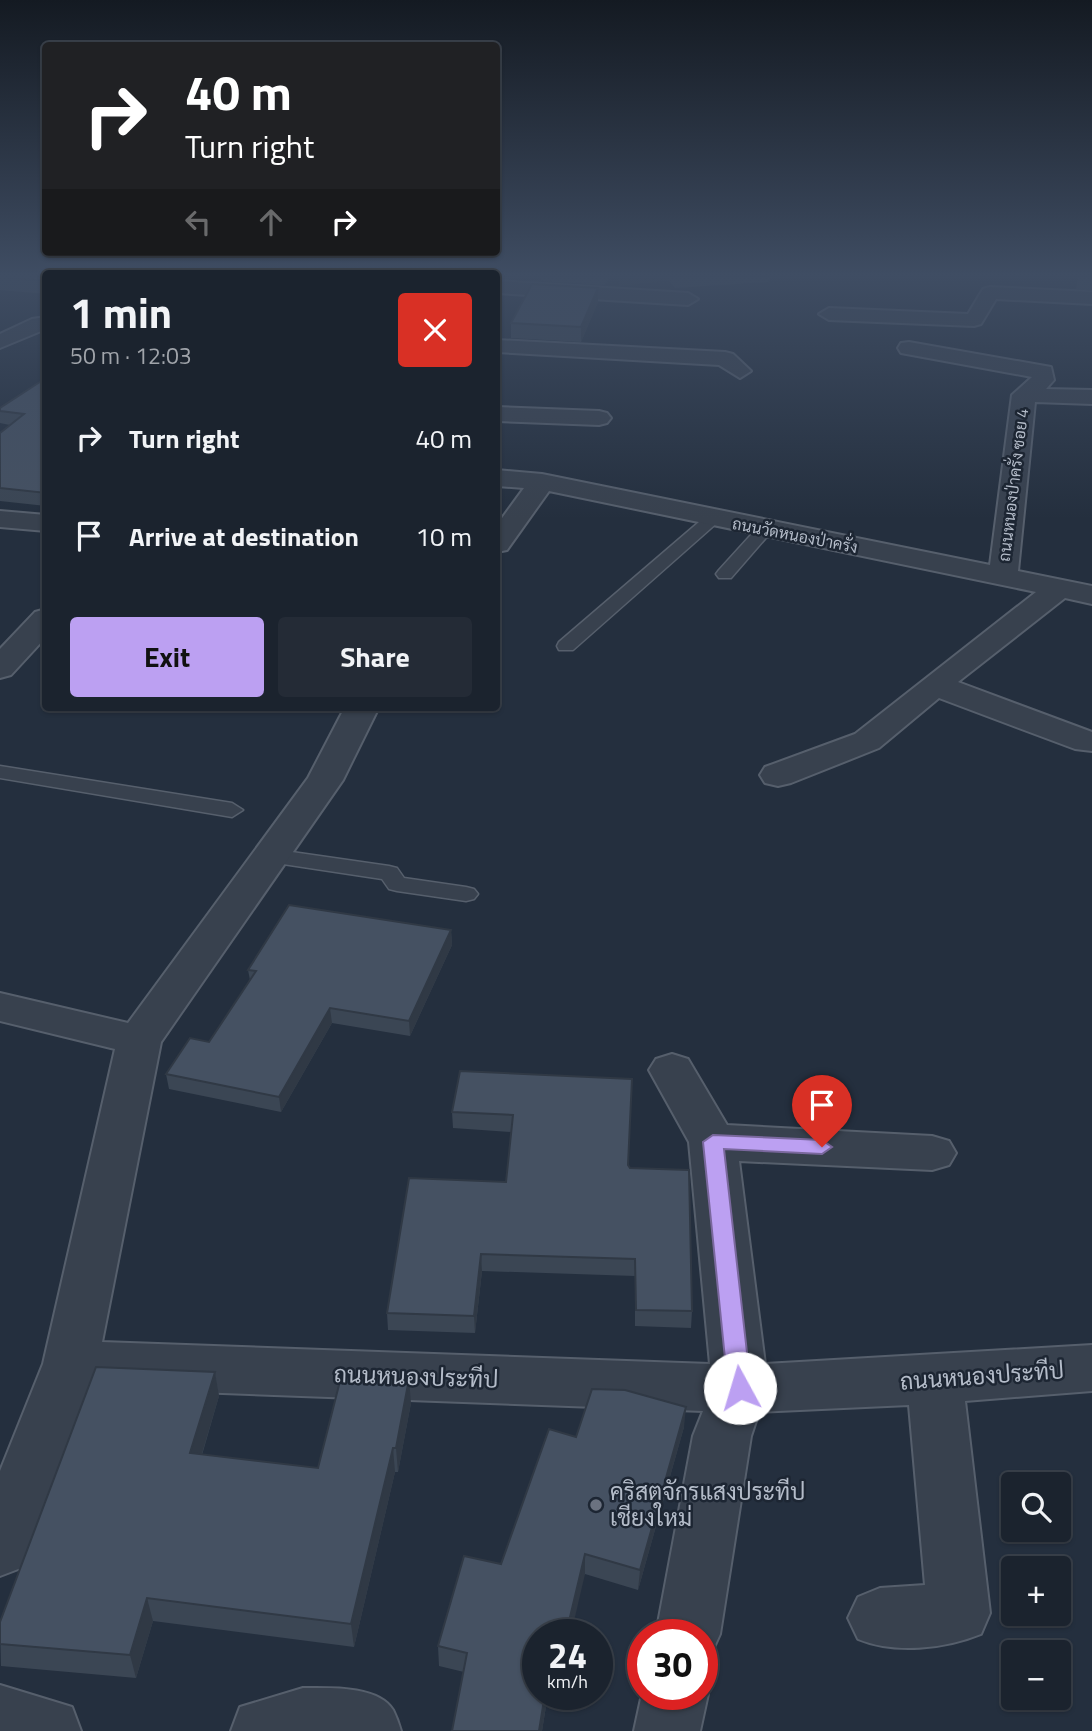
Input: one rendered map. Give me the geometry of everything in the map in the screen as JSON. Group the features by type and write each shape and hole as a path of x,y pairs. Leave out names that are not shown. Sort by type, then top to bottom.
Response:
{"street":[{"path":"704,358 725,359 740,371"},
{"name":"ถนนหนองป่าครั่ง ซอย 4","path":"964,358 1043,372 1043,380 1024,395 1003,575"},
{"name":"ถนนหนองป่าครั่ง ซอย 4","path":"1024,395 1092,397"},
{"path":"500,414 599,418"},
{"name":"ถนนวัดหนองป่าครั่ง","path":"500,478 555,484 712,519 1003,575 1092,595"},
{"path":"500,541 555,484"},
{"path":"0,519 42,523"},
{"path":"778,775 867,741 1060,588"},
{"path":"935,685 1087,742"},
{"path":"0,1548 70,1364 139,1040 325,780 360,711"},
{"path":"0,1007 139,1040"},
{"path":"672,1070 713,1142 740,1388 722,1436 691,1619"},
{"path":"713,1142 932,1153"},
{"name":"ถนนหนองประทีป","path":"70,1364 740,1388 935,1380 1092,1368"},
{"path":"880,1618 959,1613 935,1380"},
{"path":"667,1731 672,1710"},
{"path":"0,1717 48,1731"},
{"path":"264,1731 303,1721 354,1722 368,1731"}],"lane":[{"path":"566,646 712,519"},
{"path":"725,574 765,529"},
{"path":"0,772 232,810"},
{"path":"271,856 389,873 397,884 466,894"}],"building":[{"path":"42,381 42,493 0,488 0,433 24,414 0,411 0,408"},
{"path":"289,905 451,930 409,1021 330,1008 279,1097 166,1074 190,1038 209,1042 256,971 248,970"},
{"path":"460,1071 632,1079 628,1165 630,1168 689,1170 692,1311 636,1310 635,1259 481,1254 474,1316 387,1313 409,1178 506,1182 513,1115 452,1112"},
{"path":"96,1367 215,1372 190,1453 318,1468 341,1377 409,1379 396,1448 393,1448 351,1624 147,1598 130,1655 0,1644 0,1622"},
{"path":"592,1389 625,1390 686,1407 640,1570 585,1554 570,1619 522,1619 522,1710 542,1710 539,1731 452,1731 467,1653 438,1646 464,1556 501,1564 549,1429 576,1437"}],"place":[{"name":"คริสตจักรแสงประทีป เชียงใหม่","path":"596,1505"}],"route":[{"path":"740,1388 713,1142 822,1147"}]}
